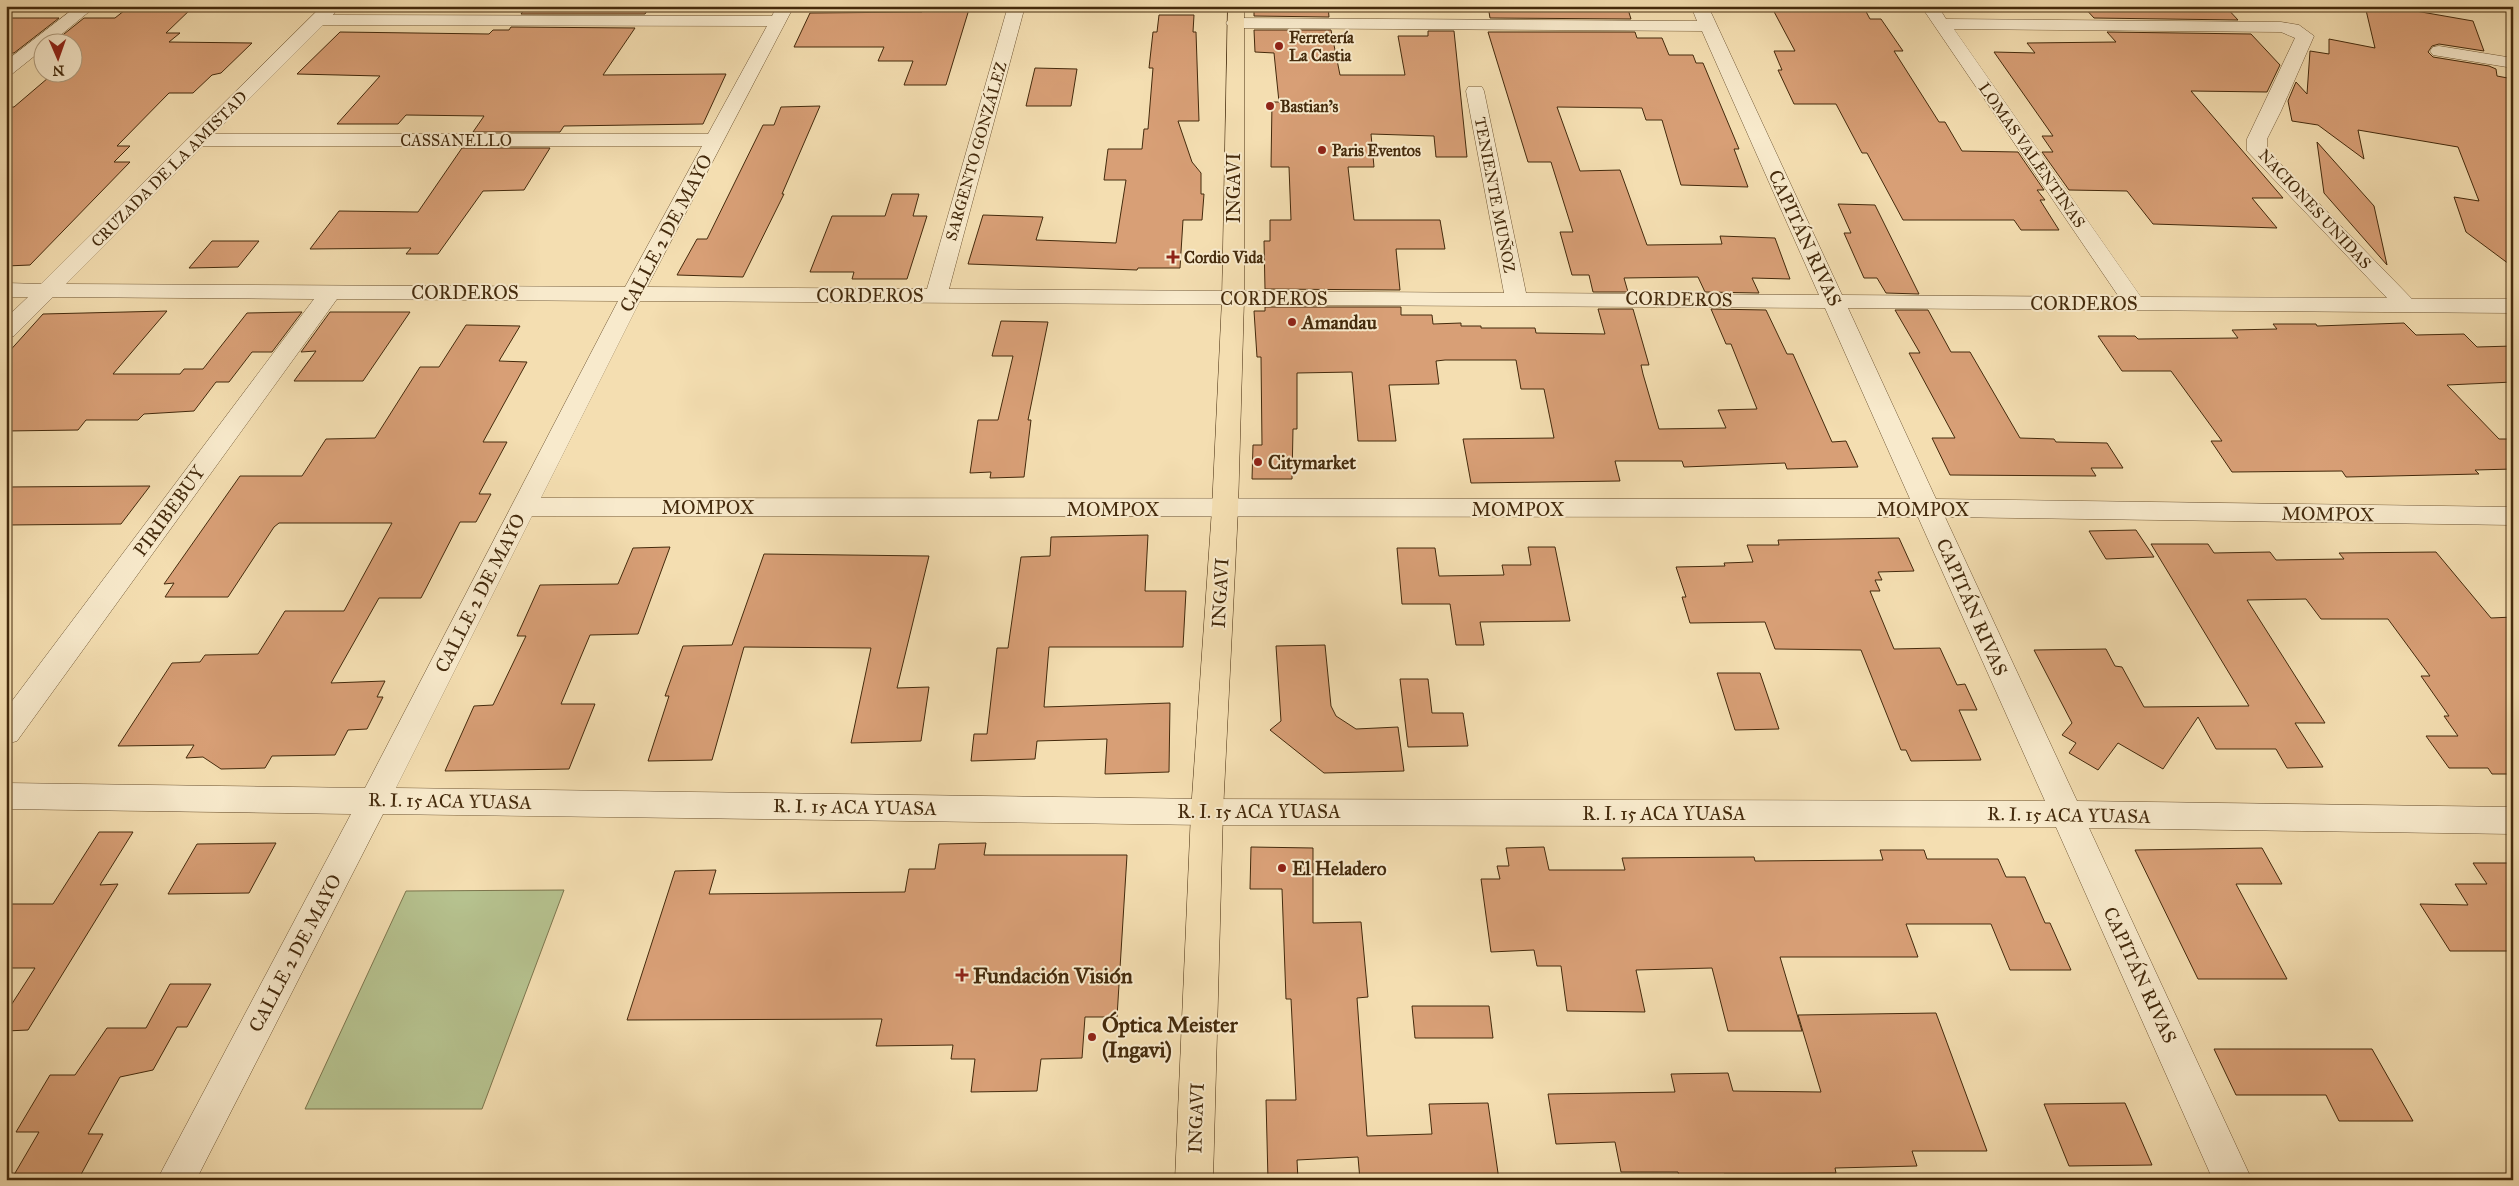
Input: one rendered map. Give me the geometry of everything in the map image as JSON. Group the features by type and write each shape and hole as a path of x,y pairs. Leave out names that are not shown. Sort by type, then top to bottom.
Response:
{"main road":[{"name":"INGAVI","path":"1194,1180 1208,812 1226,509 1233,299 1235,15"}],"street":[{"path":"6,70 88,6"},
{"name":"SARGENTO GONZÁLEZ","path":"936,295 1017,6"},
{"name":"LOMAS VALENTINAS","path":"1929,6 2134,303"},
{"path":"325,13 782,14"},
{"name":"CRUZADA DE LA AMISTAD","path":"6,331 325,13"},
{"name":"CALLE 2 DE MAYO","path":"176,1180 374,800 633,293 782,14"},
{"path":"1235,15 1703,16"},
{"name":"CAPITÁN RIVAS","path":"1703,16 2233,1180"},
{"name":"NACIONES UNIDAS","path":"1942,24 2293,29 2305,36 2272,111 2256,139 2257,152 2406,305"},
{"path":"2439,51 2513,63"},
{"name":"TENIENTE MUÑOZ","path":"1475,91 1516,298"},
{"name":"CASSANELLO","path":"198,140 715,140"},
{"name":"CORDEROS","path":"6,290 936,295 1233,299 1516,298 2513,306"},
{"name":"PIRIBEBUY","path":"6,732 331,291"},
{"name":"MOMPOX","path":"524,507 1928,508 2513,516"},
{"name":"R. I. 15 ACA YUASA","path":"6,796 1208,812 2066,814 2513,821"}],"green space":[{"path":"564,890 482,1109 305,1109 406,891"}],"building":[{"path":"130,6 194,6 166,33 180,33 169,42 252,43 221,73 212,75 193,93 169,93 117,146 130,146 114,162 130,162 30,265 6,266 6,107 14,107 43,82 82,82 82,32 66,32 84,18 115,18"},
{"path":"527,6 650,6 645,14 521,14"},
{"path":"925,6 970,6 946,85 904,85 913,61 878,61 884,47 794,47 810,13 922,12"},
{"path":"1254,6 1328,6 1329,17 1254,16"},
{"path":"1488,6 1627,6 1631,19 1490,18"},
{"path":"1771,6 1863,6 1870,19 1881,19 1903,51 1894,51 1939,122 1945,122 1962,151 2018,152 2044,190 2037,190 2045,200 2040,200 2059,230 2021,230 2014,220 1903,220 1867,153 1862,153 1836,104 1794,104 1778,70 1782,70 1774,51 1795,51"},
{"path":"2083,6 2225,6 2238,20 2094,18"},
{"path":"2365,6 2387,6 2473,21 2484,51 2439,44 2432,46 2428,52 2433,57 2489,66 2496,69 2497,76 2513,79 2513,267 2466,232 2454,197 2479,201 2458,147 2358,130 2364,159 2318,125 2292,121 2288,101 2296,82 2307,94 2310,51 2329,54 2329,39 2375,48"},
{"path":"1159,15 1194,15 1193,32 1196,32 1199,121 1178,121 1192,162 1201,173 1201,194 1204,194 1202,220 1183,220 1180,268 1138,268 1137,270 968,264 983,215 1043,217 1036,240 1116,243 1126,180 1104,180 1108,149 1142,149 1144,129 1148,129 1153,68 1149,68 1153,32 1157,32"},
{"path":"6,18 59,18 41,32 32,32 32,39 14,53 6,53"},
{"path":"511,27 635,28 603,75 726,74 703,124 564,126 560,132 473,132 484,116 406,115 398,124 337,124 380,76 297,74 340,32 489,34 493,30 509,30"},
{"path":"1254,30 1331,30 1340,75 1405,75 1398,36 1428,36 1428,31 1454,31 1467,157 1436,157 1434,136 1371,134 1374,167 1348,167 1354,220 1440,220 1445,249 1396,249 1400,290 1265,289 1264,241 1270,241 1270,220 1291,220 1289,167 1271,167 1272,102 1279,102 1274,53 1255,52"},
{"path":"1488,32 1635,32 1637,38 1662,38 1669,55 1693,55 1696,63 1703,63 1739,149 1734,149 1748,187 1681,185 1662,120 1646,120 1642,108 1557,107 1580,171 1620,170 1647,245 1722,244 1720,236 1775,238 1790,279 1752,278 1759,293 1705,292 1698,277 1624,278 1628,292 1593,292 1589,275 1572,275 1560,232 1573,232 1551,162 1528,162"},
{"path":"2107,32 2251,34 2280,65 2267,92 2191,91 2283,198 2252,198 2277,228 2153,224 2127,191 2069,190 2042,152 2053,152 2042,136 2053,136 1994,52 2035,53 2027,43 2116,42"},
{"path":"1035,68 1077,69 1071,106 1026,106"},
{"path":"820,106 782,194 784,194 743,277 677,275 697,239 707,239 763,125 774,125 781,107"},
{"path":"2317,142 2374,206 2387,265 2324,193"},
{"path":"462,148 550,148 524,190 483,191 438,254 406,254 411,248 310,249 339,211 418,212"},
{"path":"892,194 919,194 913,216 927,216 907,279 852,279 854,272 810,272 832,216 885,216"},
{"path":"1838,204 1875,205 1919,294 1886,293 1877,278 1864,278 1844,233 1851,233"},
{"path":"212,241 259,241 238,267 189,268"},
{"path":"1265,307 1401,307 1401,315 1432,315 1433,324 1461,323 1461,326 1481,326 1481,328 1535,328 1536,333 1605,334 1598,309 1633,309 1649,365 1641,365 1659,429 1726,428 1718,410 1757,409 1731,344 1726,344 1711,309 1766,310 1787,354 1793,354 1832,442 1846,441 1858,467 1787,469 1785,463 1684,467 1682,461 1615,461 1620,481 1471,483 1463,439 1554,438 1544,389 1521,389 1516,360 1445,360 1436,361 1439,384 1389,385 1396,441 1358,441 1352,372 1297,373 1297,429 1293,429 1292,479 1252,479 1253,445 1262,445 1261,357 1257,357 1254,311 1265,311"},
{"path":"1895,310 1928,310 1951,352 1970,352 2020,438 2054,439 2056,442 2107,443 2123,468 2091,468 2096,476 1950,475 1932,438 1955,438 1909,353 1920,353"},
{"path":"167,311 113,374 180,374 184,369 203,369 247,313 302,312 272,352 252,352 229,382 216,382 194,411 144,414 138,420 86,420 78,430 6,431 6,355 43,314"},
{"path":"330,312 410,312 363,381 294,381 316,351 301,352"},
{"path":"1001,321 1048,322 1028,420 1031,420 1024,477 990,478 991,472 970,473 978,420 998,420 1013,356 992,356"},
{"path":"2404,323 2416,335 2464,334 2477,347 2513,346 2513,382 2447,385 2499,439 2513,439 2513,469 2475,470 2479,474 2346,477 2342,471 2232,472 2211,441 2222,441 2171,371 2122,371 2098,336 2135,336 2138,339 2238,338 2232,330 2277,329 2273,324 2316,324 2317,326"},
{"path":"466,325 520,326 499,361 527,362 483,442 507,442 479,494 491,494 476,522 460,522 421,598 379,598 331,683 385,681 377,697 383,697 367,729 348,730 335,755 272,756 265,768 221,769 203,757 186,758 194,745 118,746 172,663 200,662 205,655 258,654 285,611 344,611 392,523 279,523 274,527 228,597 165,597 174,583 164,584 240,476 302,476 326,439 375,438 420,367 439,367"},
{"path":"150,486 121,524 7,525 6,487"},
{"path":"2136,530 2154,557 2106,559 2089,531"},
{"path":"1148,535 1145,591 1186,591 1183,647 1049,647 1044,707 1170,703 1169,772 1105,774 1107,739 1037,741 1035,759 971,761 974,734 987,734 997,648 1008,648 1021,557 1050,556 1051,537"},
{"path":"1899,538 1914,571 1878,572 1882,580 1875,580 1880,591 1870,591 1894,649 1940,648 1957,685 1965,684 1977,710 1959,710 1981,760 1911,761 1906,750 1901,750 1861,650 1775,649 1765,622 1690,623 1682,597 1686,597 1676,567 1725,566 1724,563 1753,562 1747,545 1779,545 1778,540"},
{"path":"2151,544 2208,544 2214,553 2270,552 2276,560 2344,559 2339,553 2436,552 2491,618 2513,617 2513,774 2492,774 2488,768 2449,768 2426,736 2458,736 2444,716 2449,716 2421,676 2430,676 2388,619 2321,619 2306,599 2247,600 2325,723 2295,723 2323,767 2287,768 2276,749 2216,749 2198,717 2163,769 2118,743 2098,770 2069,753 2076,743 2062,735 2072,723 2034,650 2106,649 2115,666 2122,667 2144,707 2249,706"},
{"path":"670,547 638,634 590,635 561,704 595,704 569,769 445,771 474,706 493,705 526,636 517,636 540,585 618,584 633,548"},
{"path":"1528,547 1555,547 1570,621 1480,622 1484,645 1456,645 1450,604 1402,604 1397,548 1435,548 1439,576 1504,575 1502,565 1531,565"},
{"path":"764,554 929,556 897,688 929,687 921,741 851,743 871,648 744,647 712,760 648,761 669,696 665,696 683,646 732,645"},
{"path":"1325,645 1331,706 1336,716 1356,729 1398,727 1404,771 1324,773 1270,730 1281,721 1276,646"},
{"path":"1717,673 1760,673 1779,729 1735,730"},
{"path":"1400,679 1428,679 1432,713 1463,713 1468,746 1408,747"},
{"path":"99,832 133,832 100,885 118,884 28,1030 6,1031 6,1013 35,968 6,968 6,904 53,904"},
{"path":"276,843 249,893 168,894 197,844"},
{"path":"986,843 984,855 1127,855 1117,1017 1085,1017 1082,1058 1041,1059 1037,1091 971,1092 975,1059 951,1059 953,1045 876,1046 882,1019 627,1020 675,871 716,870 709,894 905,892 909,869 935,869 939,844"},
{"path":"1251,847 1313,848 1313,923 1361,922 1368,997 1357,998 1367,1136 1432,1134 1429,1104 1488,1103 1499,1180 1360,1180 1358,1157 1297,1160 1298,1180 1268,1180 1266,1100 1296,1100 1291,999 1286,999 1282,889 1250,889"},
{"path":"1544,847 1549,870 1625,870 1622,858 1754,857 1755,861 1883,860 1880,850 1924,850 1927,859 1998,859 2006,877 2025,877 2045,923 2050,923 2071,970 2010,970 1991,924 1906,924 1918,957 1780,957 1802,1031 1728,1031 1712,968 1636,970 1645,1012 1567,1011 1561,966 1537,966 1534,950 1491,952 1481,879 1500,879 1497,866 1509,866 1506,848"},
{"path":"2262,848 2282,884 2236,884 2287,979 2198,979 2135,850"},
{"path":"2473,863 2513,863 2513,951 2450,951 2420,904 2468,905 2455,884 2487,884"},
{"path":"170,984 211,984 187,1027 177,1027 153,1070 120,1077 88,1134 103,1134 78,1180 11,1180 39,1132 16,1132 50,1075 75,1075 107,1028 146,1028"},
{"path":"1412,1006 1489,1006 1493,1038 1415,1038"},
{"path":"1936,1013 1987,1151 1912,1151 1917,1166 1835,1168 1836,1173 1724,1174 1726,1180 1680,1180 1678,1172 1621,1172 1615,1142 1556,1144 1548,1094 1675,1092 1671,1074 1728,1073 1733,1091 1821,1092 1798,1015"},
{"path":"2214,1049 2372,1049 2413,1121 2339,1121 2326,1095 2236,1095"},
{"path":"2125,1103 2152,1165 2069,1166 2044,1104"}],"place":[{"name":"Ferretería La Castia","path":"1279,46"},
{"name":"Bastian's","path":"1270,106"},
{"name":"Paris Eventos","path":"1322,150"},
{"name":"Cordio Vida","path":"1173,257"},
{"name":"Amandau","path":"1292,322"},
{"name":"Citymarket","path":"1258,462"},
{"name":"El Heladero","path":"1282,868"},
{"name":"Fundación Visión","path":"962,975"},
{"name":"Óptica Meister (Ingavi)","path":"1092,1037"}]}
